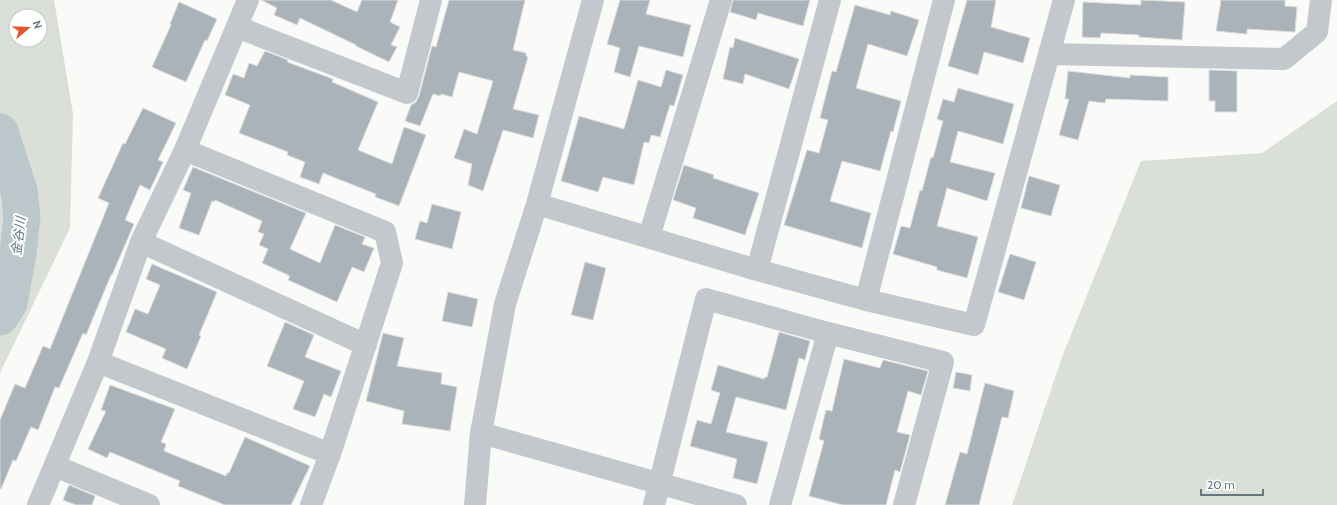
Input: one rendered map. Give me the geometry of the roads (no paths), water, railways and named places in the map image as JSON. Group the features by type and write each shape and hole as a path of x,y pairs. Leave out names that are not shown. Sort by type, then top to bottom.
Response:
{"street":[{"path":"38,505 98,362 141,242 185,150 248,0"},
{"path":"237,27 407,93 430,0"},
{"path":"475,505 481,433 506,304 537,204 593,0"},
{"path":"650,237 721,0"},
{"path":"757,270 830,0"},
{"path":"866,300 944,0"},
{"path":"537,204 757,270 866,300 974,325 1064,0"},
{"path":"1049,54 1284,59 1317,32 1321,0"},
{"path":"185,150 385,232 392,263 330,454 311,505"},
{"path":"141,242 366,345"},
{"path":"654,505 706,299 828,333 943,362 904,505"},
{"path":"780,505 828,333"},
{"path":"98,362 330,454"},
{"path":"481,433 736,505"},
{"path":"55,466 149,505"}],"waterway":[{"name":"金谷川","path":"0,132 19,191 22,217 18,253 9,303 0,317"}]}
